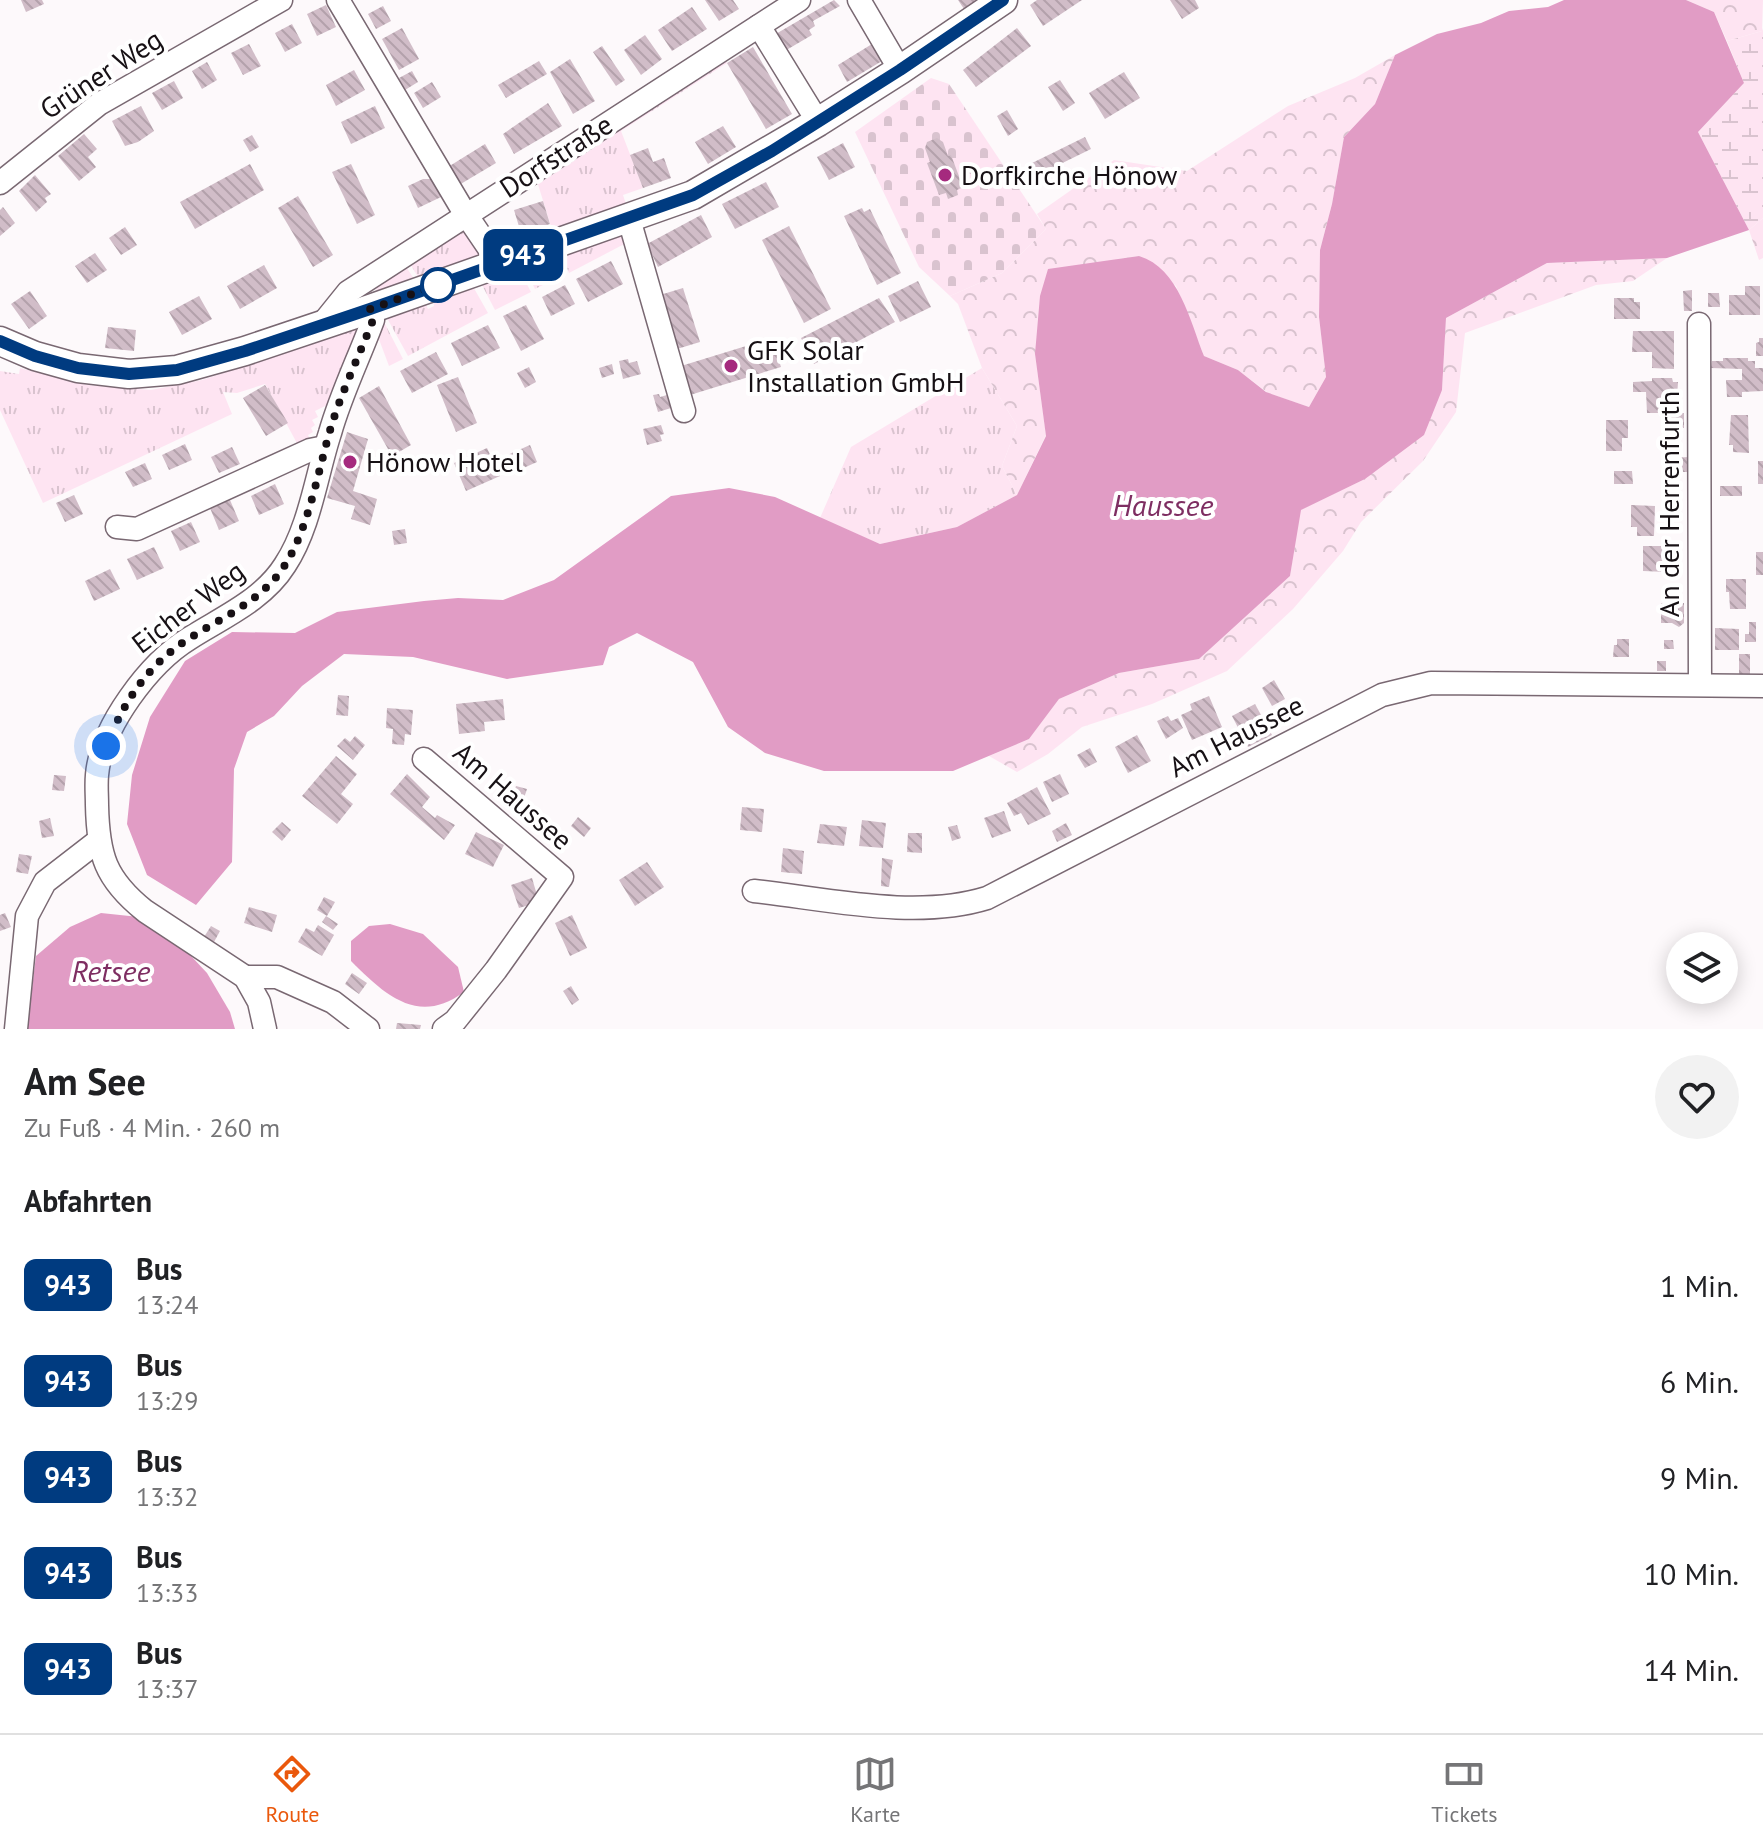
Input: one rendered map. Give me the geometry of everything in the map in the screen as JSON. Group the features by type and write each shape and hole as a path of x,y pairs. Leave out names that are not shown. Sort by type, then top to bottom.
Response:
{"main road":[{"path":"0,341 35,356 78,368 129,374 177,370 370,309 693,195 818,122 1003,0"}],"street":[{"name":"Grüner Weg","path":"0,183 99,104 281,0"},
{"path":"338,0 466,214 499,263"},
{"name":"Dorfstraße","path":"323,323 348,292 799,0"},
{"path":"859,0 900,70"},
{"path":"759,26 818,122"},
{"path":"629,219 684,411"},
{"path":"117,527 137,529 310,450 325,447 373,320 370,309"},
{"name":"An der Herrenfurth","path":"1699,324 1700,684"},
{"name":"Eicher Weg","path":"245,977 130,899 108,871 98,841 97,772 111,733 141,680 187,639 244,605 285,566 299,537 325,447"},
{"name":"Am Haussee","path":"754,891 907,907 974,902 1382,695 1431,683 1763,686"},
{"name":"Am Haussee","path":"424,759 562,877 496,970 455,1021 444,1029"},
{"path":"16,1029 27,916 45,882 98,841"},
{"path":"265,1029 259,1002 245,977 277,977 333,1002 368,1029"}],"green space":[{"path":"1686,0 1763,0 1762,31 1727,41 1714,12"},
{"path":"1763,28 1763,218 1749,230 1698,132 1744,83 1727,41 1762,31"},
{"path":"1395,55 1375,104 1344,137 1320,250 1319,317 1326,377 1309,407 1268,393 1238,370 1204,356 1176,286 1139,256 1117,259 1035,354 1046,435 1017,495 1002,466 1017,426 982,368 958,304 950,296 1002,273 1046,229 1037,214 1114,160 1187,171 1288,106 1355,78"},
{"path":"723,56 727,63 621,131 643,188 623,195 628,210 554,236 536,178"},
{"path":"931,78 949,84 1046,229 1002,273 950,296 919,267 855,132"},
{"path":"1763,218 1763,258 1759,260 1749,230"},
{"path":"467,225 488,254 418,277 409,262"},
{"path":"627,230 632,240 569,273 561,253"},
{"path":"555,255 563,275 535,289 524,266"},
{"path":"1667,258 1633,281 1596,285 1465,333 1456,412 1423,461 1361,522 1343,551 1293,609 1227,671 1152,704 1082,727 1048,754 1017,772 989,756 1029,739 1059,699 1119,673 1199,659 1290,576 1300,510 1365,479 1442,390 1446,318 1547,263"},
{"path":"405,265 414,279 402,283 403,287 377,293 376,287"},
{"path":"518,267 531,292 495,310 482,279"},
{"path":"471,283 488,313 408,356 387,318 426,305 428,309 434,306 433,301"},
{"path":"383,320 403,359 389,366 377,334"},
{"path":"366,326 331,403 315,411 318,417 312,420 315,425 308,435 311,441 299,447 265,384 237,393 223,392 232,414 43,503 0,410 0,371 19,374 20,368 87,385 151,390 202,380"},
{"path":"982,368 1017,426 1002,466 1017,495 957,527 880,544 820,518 851,447"}],"water":[{"name":"Haussee","path":"1564,0 1686,0 1714,12 1744,83 1698,132 1749,230 1667,258 1547,263 1446,318 1442,390 1424,435 1365,479 1301,510 1290,576 1199,659 1119,673 1059,699 1029,739 953,771 824,771 765,753 728,727 693,662 637,633 609,647 603,665 507,679 413,657 344,654 302,686 274,716 247,732 234,769 232,862 196,905 147,875 127,824 132,775 150,717 185,661 232,632 295,633 337,612 458,598 503,600 554,580 671,496 729,488 775,497 880,544 957,527 1017,495 1046,436 1035,354 1040,296 1048,269 1139,256 1153,262 1181,297 1204,356 1238,370 1266,392 1309,407 1326,377 1319,317 1320,250 1344,137 1375,104 1395,55 1437,34 1481,23 1509,11 1548,7"},
{"name":"Retsee","path":"101,913 139,917 177,941 207,973 230,1012 235,1029 27,1029 36,956 70,927"},
{"path":"390,924 423,934 458,967 464,992 447,1002 417,1006 390,995 351,961 351,941 369,926"}],"building":[{"path":"21,0 42,0 44,4 26,12"},
{"path":"705,0 733,0 739,9 719,21"},
{"path":"834,0 840,6 813,21 815,26 809,30 812,35 783,52 774,35"},
{"path":"958,0 976,0 964,9"},
{"path":"1037,0 1082,0 1043,26 1030,5"},
{"path":"1170,0 1195,0 1199,8 1182,19"},
{"path":"326,5 336,27 317,36 307,14"},
{"path":"383,6 391,21 376,29 368,14"},
{"path":"692,7 707,29 672,51 658,30"},
{"path":"292,24 302,43 285,52 275,33"},
{"path":"402,28 419,59 399,70 382,39"},
{"path":"1017,28 1031,46 976,87 963,70"},
{"path":"645,35 662,59 641,75 624,50"},
{"path":"249,44 261,66 243,75 231,53"},
{"path":"872,44 882,61 847,82 838,65"},
{"path":"602,46 625,80 616,86 593,52"},
{"path":"753,47 792,114 766,129 727,63"},
{"path":"570,59 595,101 573,114 550,72"},
{"path":"539,61 547,74 506,98 498,85"},
{"path":"207,62 217,80 202,89 192,71"},
{"path":"354,70 365,90 336,106 326,85"},
{"path":"412,71 418,82 405,90 399,78"},
{"path":"1124,72 1140,98 1105,119 1089,93"},
{"path":"1060,80 1075,103 1063,111 1048,87"},
{"path":"174,81 183,98 162,110 152,93"},
{"path":"432,82 441,97 423,108 414,93"},
{"path":"548,103 562,126 514,154 503,134"},
{"path":"141,106 154,131 138,142 125,146 112,121"},
{"path":"375,106 385,128 351,144 341,122"},
{"path":"1007,110 1018,129 1008,136 997,116"},
{"path":"723,126 736,147 708,164 695,142"},
{"path":"84,134 97,149 88,157 96,167 79,181 58,156"},
{"path":"252,135 259,147 250,152 243,140"},
{"path":"1085,137 1091,149 1036,176 1030,164"},
{"name":"Dorfkirche Hönow","path":"937,138 943,142 948,156 951,155 963,187 957,190 958,195 948,199 946,193 939,195 927,163 930,162 925,148 927,142"},
{"path":"843,143 855,167 829,180 817,157"},
{"path":"485,144 496,163 459,185 448,167"},
{"path":"648,148 653,162 664,158 671,178 643,188 630,155"},
{"path":"250,164 264,190 195,229 180,202"},
{"path":"351,164 375,215 357,224 332,172"},
{"path":"35,175 51,194 36,212 19,191"},
{"path":"431,179 441,197 418,208 408,186"},
{"path":"766,182 779,207 735,229 722,204"},
{"path":"298,196 333,255 313,267 278,208"},
{"path":"543,201 550,224 521,233 514,210"},
{"path":"3,207 15,223 0,236 0,210"},
{"path":"862,208 864,212 870,209 901,273 877,285 844,216"},
{"path":"701,215 712,237 658,267 647,244"},
{"path":"789,226 831,309 804,323 762,240"},
{"path":"125,227 137,245 121,255 109,238"},
{"path":"95,253 107,270 87,283 75,266"},
{"path":"611,261 623,284 588,302 576,279"},
{"path":"264,265 277,288 240,309 227,286"},
{"path":"918,281 931,307 900,322 888,296"},
{"path":"565,285 575,304 551,316 542,297"},
{"path":"1745,286 1760,286 1760,315 1729,315 1729,295 1745,295"},
{"path":"683,288 700,342 677,349 660,295"},
{"path":"1692,290 1692,311 1684,311 1683,291"},
{"path":"30,291 47,316 29,329 11,304"},
{"path":"1708,293 1719,293 1720,307 1708,307"},
{"path":"199,296 212,319 182,335 169,312"},
{"path":"879,298 895,322 814,364 801,338"},
{"path":"1614,298 1634,298 1634,302 1640,302 1640,319 1614,319"},
{"path":"526,305 544,339 521,351 503,316"},
{"path":"488,325 500,348 462,366 451,343"},
{"path":"108,327 136,330 134,351 105,348"},
{"path":"1633,331 1674,331 1674,369 1652,368 1652,352 1632,352"},
{"name":"GFK Solar Installation GmbH","path":"772,338 781,367 690,395 681,366"},
{"path":"1759,338 1763,338 1763,356 1756,356"},
{"path":"436,352 448,374 412,393 400,371"},
{"path":"1723,358 1755,361 1755,368 1763,368 1763,391 1742,392 1742,397 1727,397 1726,380 1742,380 1742,369 1711,368 1712,361 1723,361"},
{"path":"628,359 629,363 637,361 641,374 623,379 619,361"},
{"path":"612,364 614,374 602,378 599,368"},
{"path":"529,367 536,382 525,388 517,373"},
{"path":"458,377 477,423 456,432 437,385"},
{"path":"1652,378 1672,378 1673,382 1678,382 1676,413 1684,413 1684,428 1667,428 1667,413 1647,413 1646,392 1633,392 1633,382 1652,381"},
{"path":"265,385 288,423 266,436 243,398"},
{"path":"379,386 411,445 392,456 359,398"},
{"path":"659,394 660,397 667,395 671,408 658,412 653,395"},
{"path":"1731,415 1748,415 1749,453 1733,452 1733,445 1729,445"},
{"path":"1606,420 1628,420 1628,438 1622,438 1622,451 1606,451"},
{"path":"661,425 664,434 660,435 662,441 647,445 643,429"},
{"path":"347,432 368,439 353,491 377,499 370,525 351,519 355,506 327,498"},
{"path":"185,444 192,460 169,470 162,455"},
{"path":"530,445 537,462 512,473 505,456"},
{"path":"232,447 240,464 219,473 211,457"},
{"path":"487,448 500,476 466,491 454,463"},
{"path":"1689,457 1689,472 1670,472 1670,458"},
{"path":"1758,461 1763,461 1763,484 1758,484"},
{"path":"145,463 152,479 133,487 125,472"},
{"path":"1614,471 1632,471 1633,484 1614,484"},
{"path":"275,484 284,504 259,515 251,496"},
{"path":"1720,486 1742,486 1742,496 1720,496"},
{"path":"74,495 83,514 65,522 56,503"},
{"path":"230,500 239,521 219,530 210,508"},
{"path":"1631,505 1655,506 1654,536 1637,536 1637,527 1631,527"},
{"path":"191,522 200,542 180,551 171,531"},
{"path":"405,529 407,543 394,545 392,531"},
{"path":"1643,546 1667,546 1667,572 1643,571"},
{"path":"154,547 164,568 137,580 127,559"},
{"path":"1756,552 1763,552 1763,575 1756,575"},
{"path":"110,569 120,589 94,601 85,581"},
{"path":"1726,579 1746,579 1746,609 1730,609"},
{"path":"1661,603 1684,603 1684,623 1679,627 1661,623"},
{"path":"1749,622 1756,622 1756,642 1745,642"},
{"path":"1715,628 1739,629 1739,650 1715,650"},
{"path":"1617,639 1629,639 1629,657 1613,657"},
{"path":"1664,640 1673,640 1674,649 1664,649"},
{"path":"1739,654 1750,654 1750,674 1739,674"},
{"path":"1657,661 1666,661 1666,671 1657,671"},
{"path":"1274,680 1285,699 1272,706 1262,688"},
{"path":"338,695 349,696 348,716 336,715"},
{"path":"1209,696 1222,727 1192,740 1181,715 1192,710 1190,704"},
{"path":"503,699 505,720 484,722 485,731 459,734 456,704"},
{"path":"1255,704 1272,735 1248,747 1232,716"},
{"path":"387,708 413,710 411,735 405,734 404,745 392,744 393,729 386,728"},
{"path":"1168,716 1171,721 1178,718 1183,728 1166,739 1157,721"},
{"path":"1137,735 1151,761 1128,773 1115,747"},
{"path":"355,736 365,745 353,760 337,746 345,738 350,742"},
{"path":"1090,748 1097,762 1085,768 1077,755"},
{"path":"336,756 357,774 341,794 353,804 337,824 302,796"},
{"path":"407,774 430,797 422,807 435,818 437,815 455,825 444,840 390,794"},
{"path":"1060,774 1069,794 1052,802 1043,782"},
{"path":"54,775 66,776 64,791 52,790"},
{"path":"516,786 527,789 523,801 512,797"},
{"path":"1037,787 1051,814 1028,825 1021,813 1014,816 1007,803"},
{"path":"742,807 764,809 762,832 740,830"},
{"path":"1004,811 1011,831 992,838 984,818"},
{"path":"578,817 591,828 584,837 571,826"},
{"path":"50,818 54,836 42,838 39,821"},
{"path":"862,820 886,823 883,848 859,846"},
{"path":"282,822 291,830 282,841 272,832"},
{"path":"1066,823 1072,835 1057,842 1052,831"},
{"path":"820,824 847,827 844,846 817,843"},
{"path":"957,825 961,838 952,841 948,827"},
{"path":"476,832 504,845 493,867 465,854"},
{"path":"908,833 922,833 922,853 907,852"},
{"path":"783,848 804,851 802,874 781,872"},
{"path":"19,854 32,856 28,874 16,872"},
{"path":"882,858 893,860 889,887 881,886"},
{"path":"647,862 664,887 635,906 619,880"},
{"path":"532,878 539,902 519,908 511,885"},
{"path":"324,897 335,902 327,916 317,910"},
{"path":"249,907 277,915 272,932 244,923"},
{"path":"5,913 11,927 0,931 0,915"},
{"path":"572,915 587,948 570,956 555,923"},
{"path":"326,916 338,924 333,930 322,922"},
{"path":"318,925 334,935 322,956 298,942 306,928 314,932"},
{"path":"211,926 220,931 214,942 204,937"},
{"path":"352,973 367,983 359,994 345,984"},
{"path":"571,986 579,1000 572,1005 563,991"},
{"path":"397,1023 421,1025 420,1029 396,1029"}],"bus line":[{"name":"943","path":"0,341 35,356 78,368 129,374 177,370 370,309 693,195 772,151 1003,0"}],"place":[{"name":"Dorfkirche Hönow","path":"945,175"},
{"name":"GFK Solar Installation GmbH","path":"731,366"},
{"name":"Hönow Hotel","path":"350,462"}],"route":[{"path":"106,746 128,699 141,680 187,639 244,605 285,566 299,537 338,407 373,320 370,309 438,285"}]}
